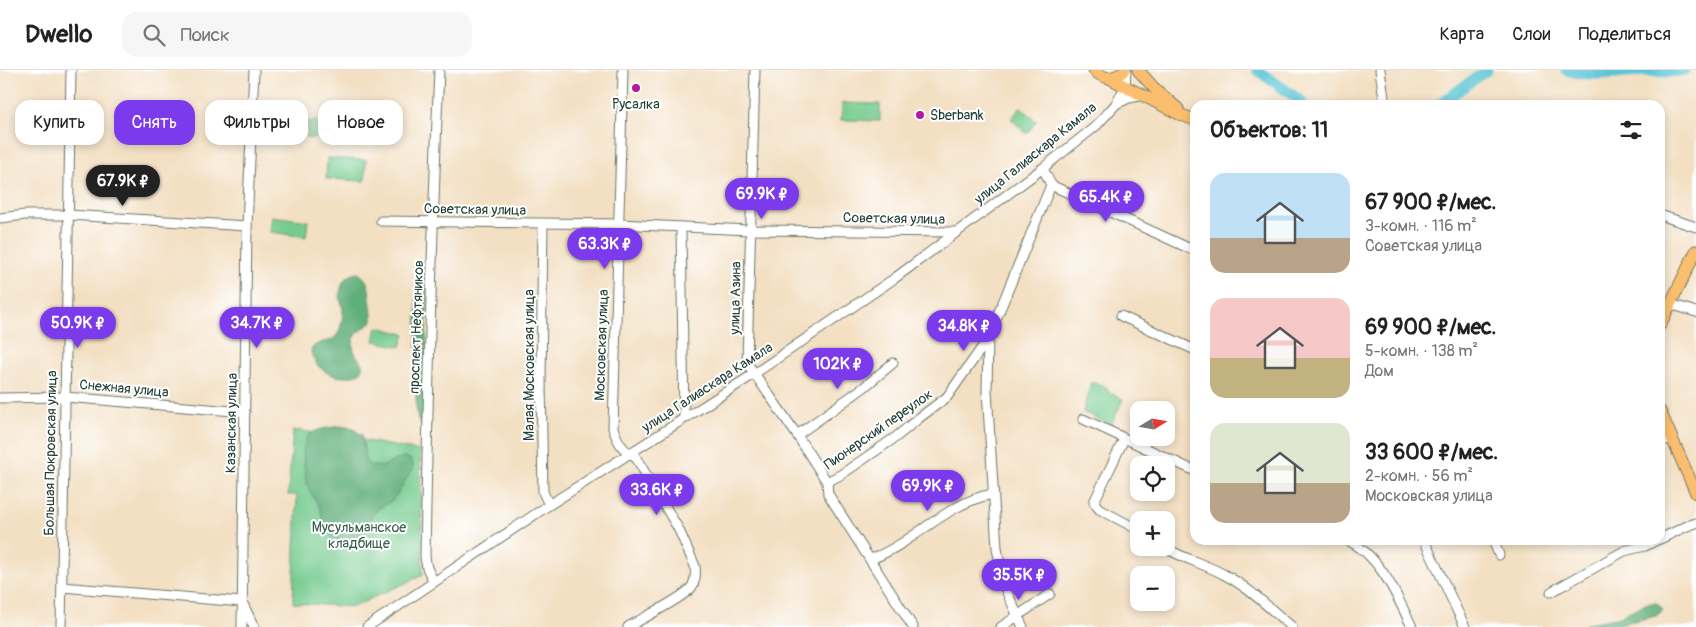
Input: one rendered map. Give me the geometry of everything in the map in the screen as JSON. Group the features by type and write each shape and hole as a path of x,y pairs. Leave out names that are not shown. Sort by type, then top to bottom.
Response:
{"main road":[{"path":"1097,74 1120,74 1125,70"},
{"path":"1138,70 1168,101 1190,117"},
{"path":"1097,74 1190,118"},
{"path":"1665,303 1696,251"},
{"path":"1665,423 1696,493"},
{"path":"1665,441 1683,465"}],"street":[{"name":"Большая Покровская улица","path":"61,627 71,70"},
{"name":"Казанская улица","path":"242,627 247,226 254,70"},
{"name":"проспект Нефтяников","path":"434,582 427,568 425,557 426,460 439,70"},
{"name":"Московская улица","path":"622,70 613,420 616,436 624,450 635,456 657,491 678,528 695,566 695,580 688,591 628,627"},
{"name":"улица Азина","path":"755,70 749,230 747,363 827,482 828,494 913,627"},
{"name":"улица Галиаскара Камала","path":"367,627 549,504 754,374 895,278 1043,168 1096,126 1116,104 1125,87 1125,70"},
{"path":"1380,70 1384,100"},
{"path":"1097,74 1110,82 1114,88 1116,104 1129,98 1144,95"},
{"path":"1043,168 1051,185 1190,248"},
{"name":"Пионерский переулок","path":"827,482 896,437 947,397 988,338 1051,185"},
{"path":"0,218 25,215 68,215 247,226"},
{"path":"1665,217 1696,227"},
{"name":"Советская улица","path":"381,221 618,224 749,230 957,232"},
{"name":"Малая Московская улица","path":"543,224 541,370 543,492 549,504"},
{"path":"682,228 684,417"},
{"path":"1665,303 1696,312"},
{"path":"1121,316 1190,348"},
{"path":"988,338 987,391 997,548 1004,586 1023,627"},
{"path":"797,435 893,364"},
{"name":"Снежная улица","path":"0,398 65,397 245,412"},
{"path":"1083,419 1190,469"},
{"path":"1124,439 1094,502 1099,509 1109,516 1130,525"},
{"path":"871,559 968,500 993,494"},
{"path":"1665,536 1696,523"},
{"path":"1355,545 1362,549 1382,573 1412,627"},
{"path":"1426,545 1465,627"},
{"path":"1494,545 1500,556"},
{"path":"1550,592 1624,551 1647,545"},
{"path":"1175,553 1224,574 1251,593 1292,627"},
{"path":"62,587 242,602 254,627"},
{"path":"1001,627 1050,594"}],"green space":[{"path":"842,103 880,104 880,121 841,120"},
{"path":"1021,107 1036,121 1027,134 1011,119"},
{"path":"308,121 318,121 318,138 308,138"},
{"path":"327,158 366,160 365,181 326,179"},
{"path":"272,216 308,221 306,237 270,232"},
{"path":"426,269 428,274 424,420 421,425 418,420 416,407 417,276 420,270"},
{"path":"358,273 365,279 369,287 372,321 361,330 353,343 354,351 362,362 362,371 355,375 339,377 317,365 311,350 318,344 331,340 339,332 343,314 340,299 342,285 346,278"},
{"path":"377,327 405,334 401,347 374,341"},
{"path":"1091,382 1107,387 1106,390 1123,399 1111,425 1083,412"},
{"path":"340,426 352,428 362,435 365,459 369,465 381,467 404,457 410,459 413,464 413,470 394,497 377,510 360,534 344,540 333,538 325,529 320,509 307,484 304,469 304,445 310,434 321,429"},
{"name":"Мусульманское кладбище","path":"293,430 340,436 420,451 423,575 353,607 293,603 297,495 288,495"},
{"path":"1648,603 1657,603 1663,610 1656,616 1616,625 1583,627 1588,623 1615,618"}],"waterway":[{"path":"1257,70 1300,100"},
{"path":"1445,100 1487,70"},
{"path":"1566,70 1585,74 1641,71 1673,72 1684,70"}],"place":[{"name":"Русалка","path":"636,88"},
{"name":"Sberbank","path":"920,115"}]}
